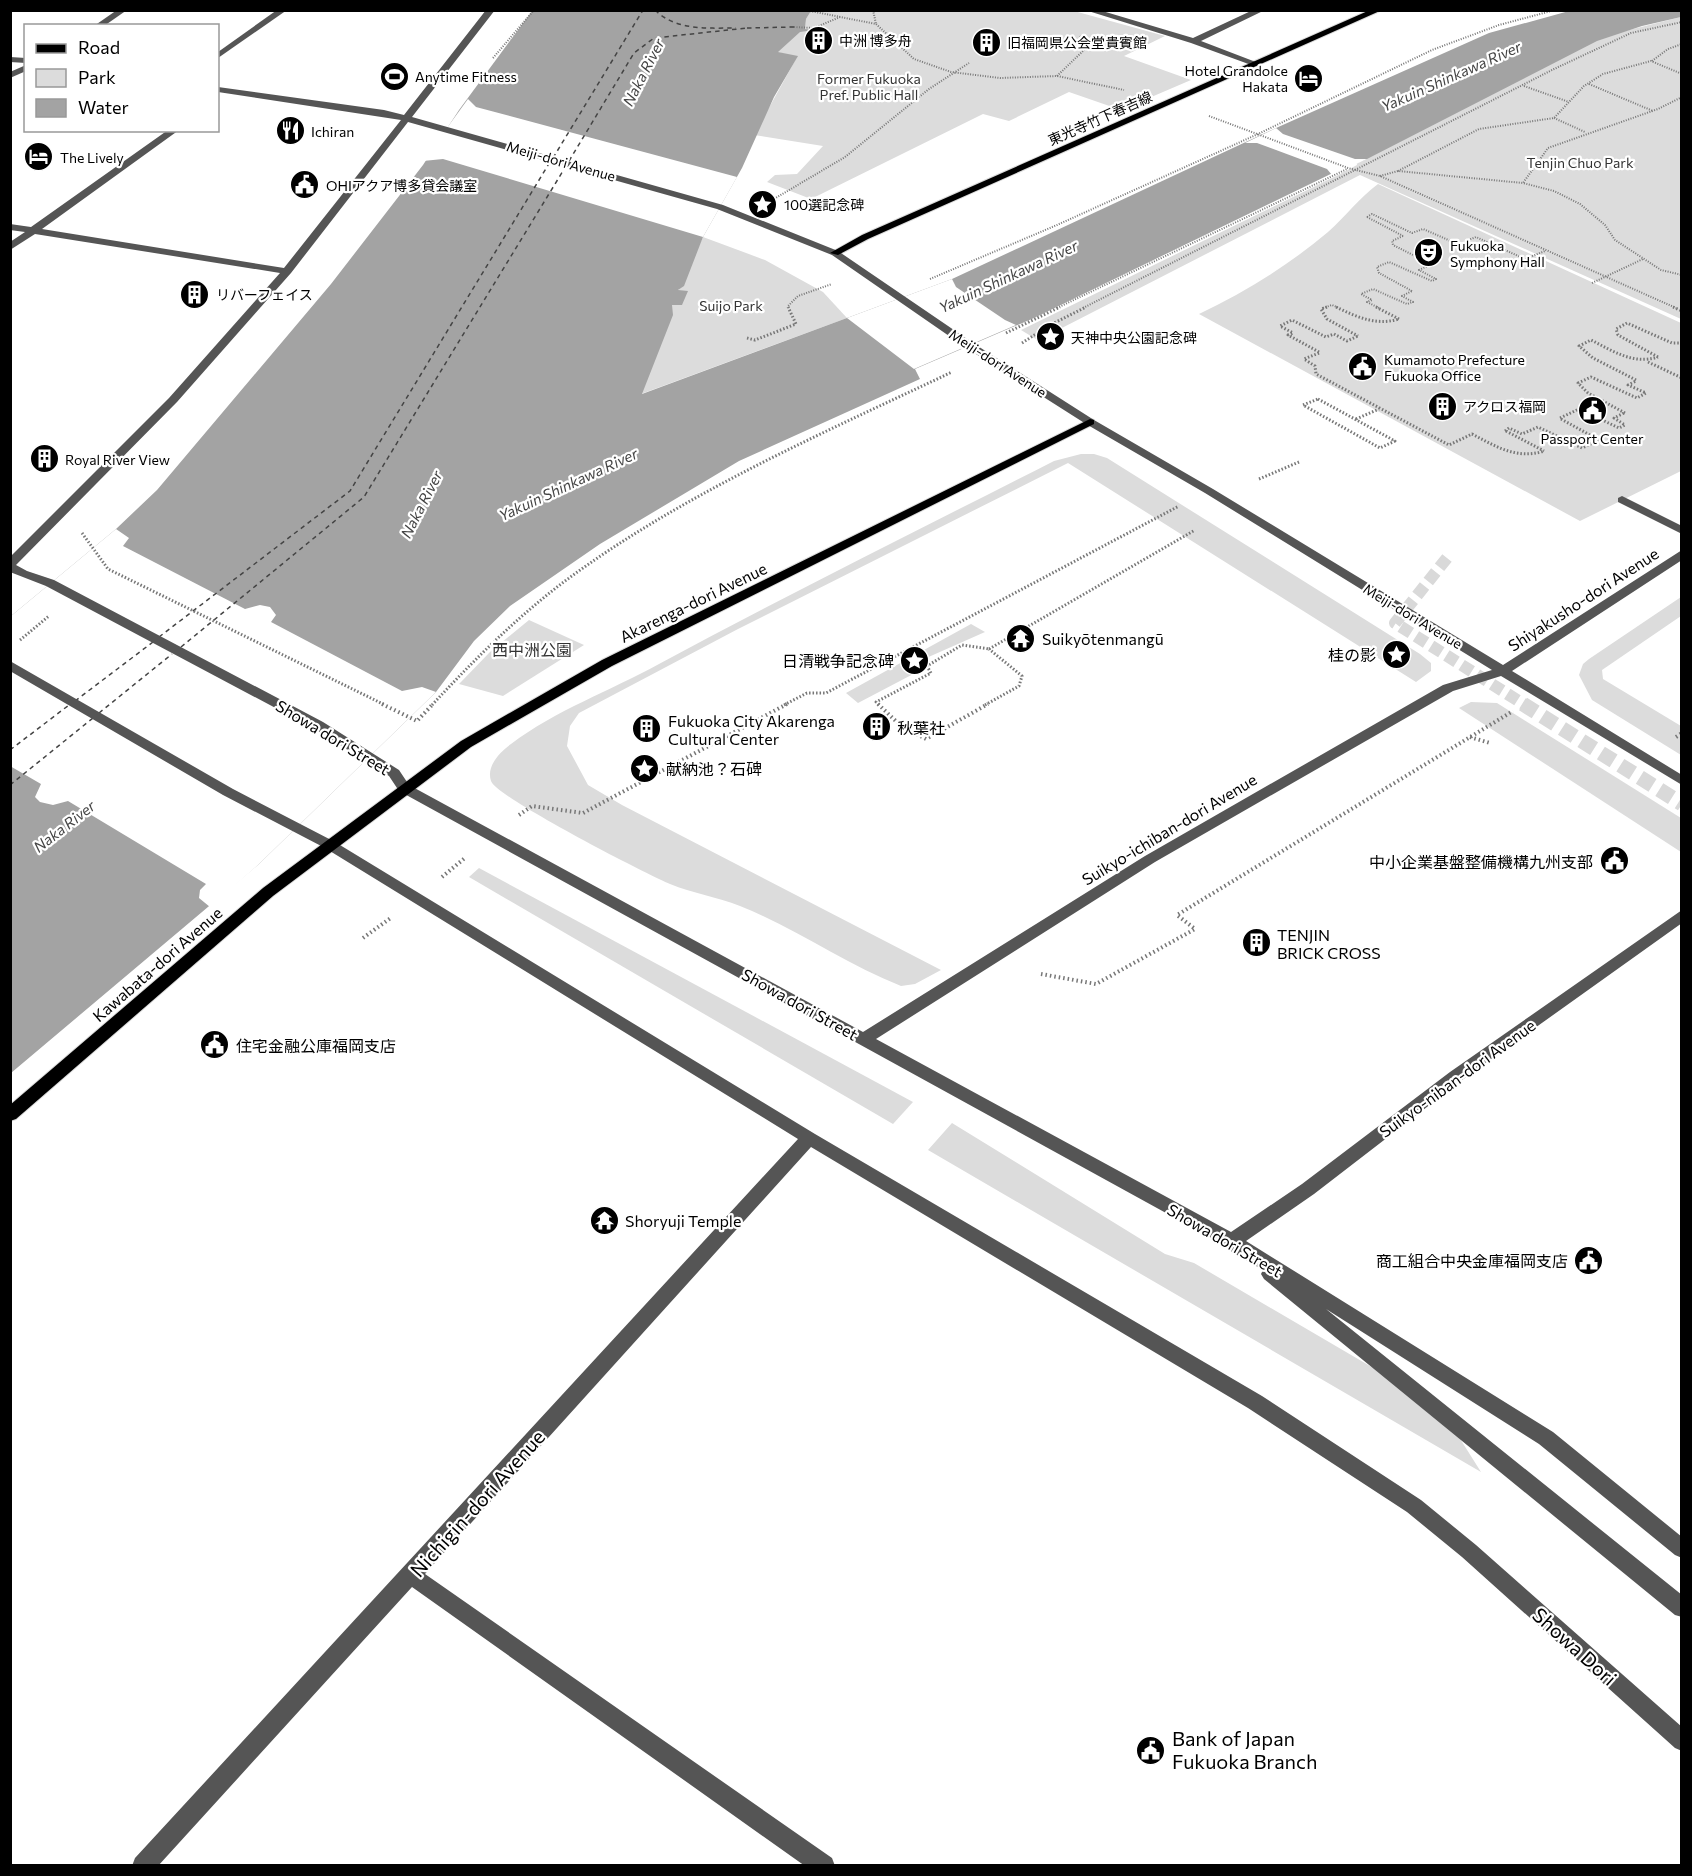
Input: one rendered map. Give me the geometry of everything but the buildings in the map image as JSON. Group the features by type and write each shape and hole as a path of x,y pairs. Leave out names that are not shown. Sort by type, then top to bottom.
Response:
{"main road":[{"name":"東光寺竹下春吉線","path":"835,253 865,237 1378,10"},
{"name":"Akarenga-dori Avenue","path":"330,845 466,744 607,663 1090,422"},
{"name":"Kawabata-dori Avenue","path":"10,1115 268,892 330,845"}],"street":[{"path":"101,24 123,10"},
{"path":"219,55 283,10"},
{"path":"10,565 173,400 287,271 491,10"},
{"path":"1089,10 1194,41 1257,64"},
{"path":"1194,41 1261,10"},
{"path":"10,76 24,68"},
{"name":"Meiji-dori Avenue","path":"219,89 384,113 447,129 720,207 835,253 969,345 1090,422 1209,491 1682,781"},
{"path":"219,100 232,91"},
{"path":"10,247 173,132"},
{"path":"10,227 287,271"},
{"path":"1622,500 1682,531"},
{"name":"Shiyakusho-dori Avenue","path":"1503,671 1682,554"},
{"name":"Showa dori Street","path":"10,565 23,574 50,583 318,725 394,773 404,788 1232,1241 1546,1438 1682,1549"},
{"path":"10,665 219,786 330,845 809,1138"},
{"name":"Suikyo-ichiban-dori Avenue","path":"864,1040 1150,859 1448,688 1503,671"},
{"name":"Suikyo-niban-dori Avenue","path":"1232,1241 1308,1189 1456,1076 1682,915"},
{"name":"Nichigin-dori Avenue","path":"143,1866 809,1138"},
{"name":"Showa Dori","path":"809,1138 1255,1402 1414,1506 1469,1551 1682,1741"},
{"path":"1232,1241 1351,1342 1682,1608"},
{"path":"411,1575 824,1866"}],"path":[{"path":"805,10 876,24 914,59 951,72 1000,78 1057,76 1155,96 1348,168 1380,176 1682,311"},
{"path":"873,10 876,24"},
{"path":"930,279 1057,225 1258,134 1432,50 1498,25 1555,10"},
{"path":"794,27 814,28 840,17"},
{"path":"1022,343 1050,325 1554,69 1631,33 1682,22"},
{"path":"1057,76 1085,49 1078,31"},
{"path":"1554,118 1588,84 1603,74 1651,61 1668,49 1682,44"},
{"path":"1651,61 1682,74"},
{"path":"774,200 806,183 864,142 951,72 969,63"},
{"path":"1588,84 1653,111"},
{"path":"1524,86 1569,102"},
{"path":"1523,183 1548,148 1653,111 1682,97"},
{"path":"1380,176 1398,171 1479,129 1554,118 1586,133"},
{"path":"1006,333 1348,168"},
{"path":"1398,171 1523,183 1554,191 1580,204 1605,225 1615,240 1662,270 1682,275"},
{"path":"1546,250 1525,259 1476,237 1466,241 1467,244 1462,246 1423,229 1412,233 1372,214 1367,217 1403,236 1392,241 1393,245 1432,264 1419,270 1436,279 1432,281 1389,262 1377,267 1379,273 1412,291 1402,296 1413,302 1407,304 1373,289 1361,294 1372,300 1367,302 1399,319 1389,323 1364,319 1332,304 1321,309 1327,319 1358,336 1347,341 1334,334 1326,337 1292,320 1280,326 1293,333 1288,335 1319,353 1304,360 1315,366 1316,374 1379,409 1449,445 1472,434 1509,452 1533,457 1544,451 1506,431 1509,428 1522,434 1538,427 1582,448 1599,440 1560,418 1579,409 1619,428 1625,425 1614,418 1625,413 1588,393 1578,383 1591,377 1637,398 1646,393 1628,385 1636,381 1593,358 1579,346 1591,340 1682,378"},
{"path":"1592,284 1644,259"},
{"path":"747,338 755,340 796,324 788,306 798,296 864,273"},
{"path":"1648,362 1658,357 1618,335 1616,329 1628,323 1672,343 1682,343"},
{"path":"80,530 108,569 417,721 514,622 608,551 743,471 952,372"},
{"path":"1318,399 1356,419 1395,441 1380,448 1303,405 1318,399"},
{"path":"1356,419 1379,409"},
{"path":"1259,479 1299,462"},
{"path":"583,813 807,693 826,693 1209,491"},
{"path":"989,649 1022,676 1019,686 926,739 902,726 876,702 932,673 927,666 962,645 989,649 1195,530"},
{"path":"1041,974 1096,984 1195,929 1177,915 1514,710"},
{"path":"1676,737 1682,733"},
{"path":"1470,737 1490,742"}],"green space":[{"name":"Former Fukuoka Pref. Public Hall","path":"811,11 1074,11 1165,36 1124,56 1191,80 1121,110 1069,92 1009,121 983,114 811,199 767,182 775,175 797,174 823,146 754,135 797,57 777,52 800,31 813,31 805,29 806,19"},
{"name":"Tenjin Chuo Park","path":"1681,17 1681,319 1360,175 1058,330 1064,335 1044,344 1021,330 1340,174 1357,165 1356,160 1496,92 1601,37"},
{"name":"アクロス福岡","path":"1378,184 1681,323 1681,471 1580,521 1199,314 1233,297 1298,256 1328,232"},
{"name":"Suijo Park","path":"703,237 765,260 823,292 847,318 641,394 672,304"},
{"path":"1081,454 1094,454 1107,458 1420,654 1431,663 1431,671 1416,682 1068,463 738,629 579,713 570,726 567,746 588,785 622,805 941,970 915,984 901,986 760,915 731,903 670,884 633,866 544,818 499,790 491,781 490,770 499,755 511,744 546,721 1054,461"},
{"path":"1681,597 1681,616 1602,670 1603,679 1681,726 1681,755 1592,700 1579,675 1583,664 1589,659"},
{"name":"西中洲公園","path":"529,620 584,645 503,696 459,684 490,652"},
{"path":"971,624 985,632 924,659 919,671 858,703 846,693"},
{"path":"1471,702 1497,703 1681,818 1681,852 1459,708"},
{"path":"479,868 913,1102 893,1124 469,877"},
{"path":"952,1123 1165,1254 1194,1263 1440,1407 1481,1472 928,1150"}],"water":[{"path":"532,11 811,11 806,19 805,29 814,30 800,32 778,52 798,56 774,97 742,168 703,237 684,286 678,290 688,291 682,305 672,305 673,315 642,394 952,279 1276,128 1489,33 1569,11 1681,11 1681,17 1642,26 1597,41 1367,159 1341,169 1034,318 915,369 920,379 739,461 600,544 510,606 474,641 436,692 259,864 11,1073 11,616 116,529 157,490 331,284 423,165 459,110"}],"pier":[{"path":"468,99 476,107 737,177 703,237 443,159 423,161"},
{"path":"1276,128 1283,134 1355,159 1367,159 1332,175 1327,169 1257,143 1245,143"},
{"path":"952,279 956,287 1016,325 914,369 847,318"},
{"path":"116,529 129,538 123,546 245,609 260,605 270,607 276,615 271,622 402,691 422,687 436,692 259,864 210,907 199,898 200,890 206,884 68,801 53,805 40,802 35,797 41,784 10,766 11,616"}],"ferry route":[{"path":"553,158 643,10"},
{"path":"655,10 663,17 682,25 736,28"},
{"path":"569,161 634,53 654,38 747,28 794,27"},
{"path":"159,637 350,491 550,162"},
{"path":"181,647 364,497 566,166"},
{"path":"75,701 153,642"},
{"path":"99,713 172,654"},
{"path":"10,750 69,705"},
{"path":"10,785 93,718"}],"tunnel":[{"path":"1447,558 1395,623 1525,705"},
{"path":"1523,704 1682,804"}],"place":[{"name":"中洲 博多舟","path":"818,40"},
{"name":"旧福岡県公会堂貴賓館","path":"986,42"},
{"name":"Anytime Fitness","path":"394,76"},
{"name":"Hotel Grandolce Hakata","path":"1309,78"},
{"name":"Ichiran","path":"290,131"},
{"name":"The Lively","path":"39,157"},
{"name":"OHIアクア博多貸会議室","path":"305,185"},
{"name":"100選記念碑","path":"763,204"},
{"name":"Fukuoka Symphony Hall","path":"1429,253"},
{"name":"リバーフェイス","path":"195,294"},
{"name":"天神中央公園記念碑","path":"1050,337"},
{"name":"Kumamoto Prefecture Fukuoka Office","path":"1363,367"},
{"name":"アクロス福岡","path":"1442,406"},
{"name":"Passport Center","path":"1592,411"},
{"name":"Royal River View","path":"44,459"},
{"name":"Suikyōtenmangū","path":"1021,638"},
{"name":"桂の影","path":"1397,654"},
{"name":"日清戦争記念碑","path":"915,660"},
{"name":"秋葉社","path":"876,727"},
{"name":"Fukuoka City Akarenga Cultural Center","path":"647,729"},
{"name":"献納池？石碑","path":"645,768"},
{"name":"中小企業基盤整備機構九州支部","path":"1614,861"},
{"name":"TENJIN BRICK CROSS","path":"1256,943"},
{"name":"住宅金融公庫福岡支店","path":"215,1045"},
{"name":"Shoryuji Temple","path":"604,1220"},
{"name":"商工組合中央金庫福岡支店","path":"1589,1260"},
{"name":"Bank of Japan Fukuoka Branch","path":"1151,1750"}],"water label":[{"name":"Naka River","path":"643,72"},
{"name":"Yakuin Shinkawa River","path":"1451,76"},
{"name":"Yakuin Shinkawa River","path":"1008,276"},
{"name":"Yakuin Shinkawa River","path":"568,484"},
{"name":"Naka River","path":"421,504"},
{"name":"Naka River","path":"64,826"}]}
